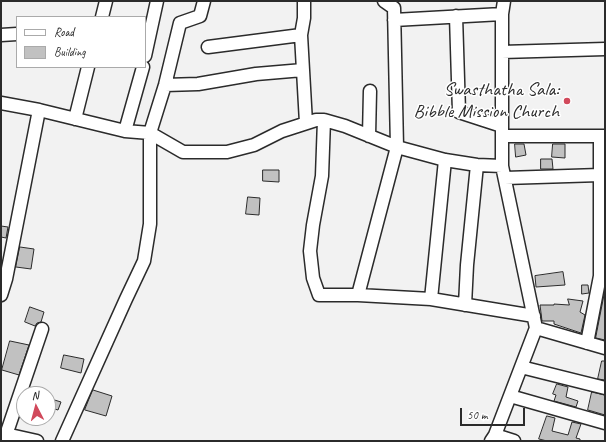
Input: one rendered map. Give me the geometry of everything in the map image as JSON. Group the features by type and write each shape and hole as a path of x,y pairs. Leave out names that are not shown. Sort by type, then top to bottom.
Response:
{"street":[{"path":"102,16 106,1"},
{"path":"146,51 157,1"},
{"path":"62,441 144,261 150,224 150,133 165,85 180,23 200,16 204,1"},
{"path":"304,1 304,18 301,35 306,123"},
{"path":"358,295 397,146 394,8 384,1"},
{"path":"504,1 502,14 502,166 535,322 522,366 493,438 514,441"},
{"path":"394,20 502,14"},
{"path":"456,16 459,112 502,131 602,136 602,276 599,311 587,343"},
{"path":"1,35 16,34"},
{"path":"208,47 301,35"},
{"path":"502,52 605,49"},
{"path":"75,119 88,68"},
{"path":"125,131 143,68"},
{"path":"165,85 198,84 256,74 303,70"},
{"path":"369,136 370,91"},
{"path":"1,103 39,110 125,131 150,133 183,152 227,152 254,145 282,131 306,123 316,120 324,120 345,126 397,146 446,160 477,165 502,166"},
{"path":"1,295 6,279 39,110"},
{"path":"324,120 322,176 310,251 313,278 319,294 431,299 465,305 535,322 587,343 605,348"},
{"path":"431,299 446,160"},
{"path":"465,305 467,265 477,165"},
{"path":"505,178 602,172"},
{"path":"38,441 6,436 42,329"},
{"path":"522,366 605,388"},
{"path":"510,396 605,423"}],"building":[{"path":"515,144 524,144 526,155 516,157"},
{"path":"553,144 565,144 565,158 552,157"},
{"path":"541,159 552,159 553,169 541,169"},
{"path":"263,170 279,170 279,182 263,181"},
{"path":"248,197 260,198 259,215 246,214"},
{"path":"1,226 8,227 6,238 1,237"},
{"path":"20,247 34,249 31,269 16,267"},
{"path":"563,272 565,285 536,287 535,276"},
{"path":"582,285 588,285 589,293 582,294"},
{"path":"605,290 605,340 596,338"},
{"path":"568,299 583,301 580,312 585,315 581,333 554,324 554,321 542,321 540,305 569,305"},
{"path":"30,307 44,312 41,322 37,323 35,326 25,322"},
{"path":"10,341 29,345 19,375 2,370"},
{"path":"64,355 84,359 81,373 61,368"},
{"path":"602,361 605,361 605,380 598,379"},
{"path":"557,384 568,387 566,397 578,401 576,407 554,401 556,395 553,394"},
{"path":"93,390 112,396 106,416 85,410"},
{"path":"592,392 605,395 605,415 588,410"},
{"path":"56,400 61,402 58,410 56,409"},
{"path":"547,416 555,418 552,431 568,435 572,422 581,424 576,438 580,439 580,441 547,441 539,439"}],"place":[{"name":"Swasthatha Sala: Bibble Mission Church","path":"567,101"}]}
